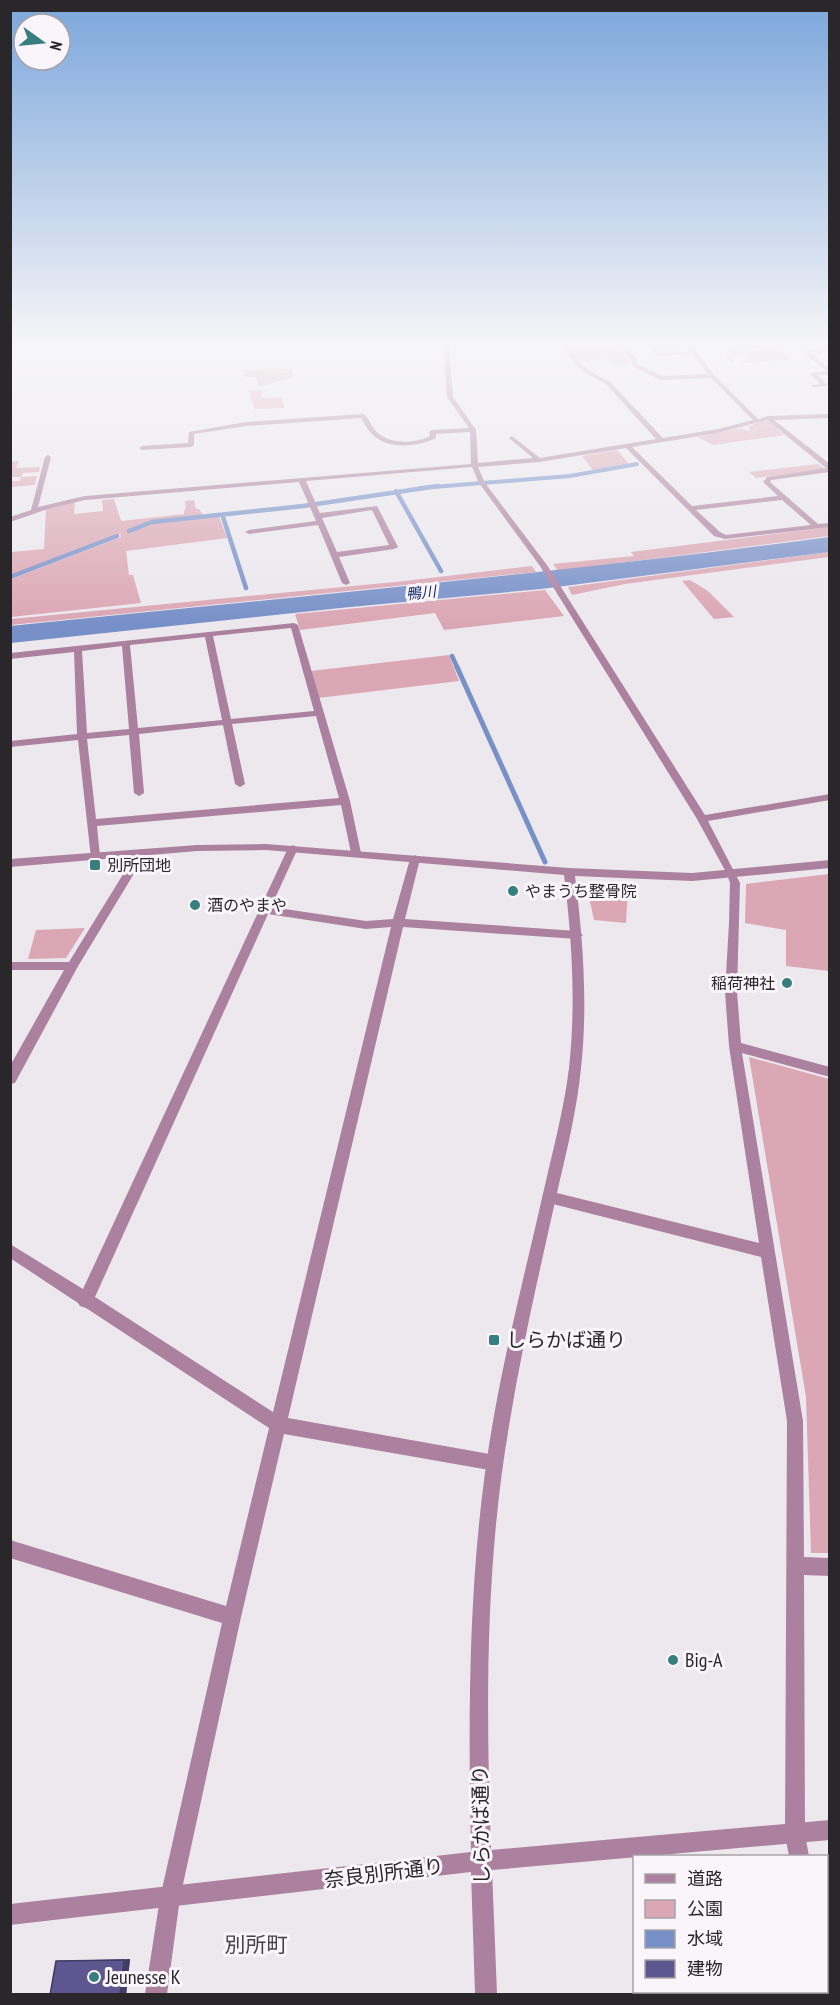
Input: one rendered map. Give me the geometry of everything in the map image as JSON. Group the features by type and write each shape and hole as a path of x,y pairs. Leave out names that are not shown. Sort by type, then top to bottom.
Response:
{"street":[{"path":"142,448 191,445 191,437"},
{"path":"379,437 398,443 429,441 434,437"},
{"path":"473,437 475,466 484,485 543,565 562,595 702,819 735,883 731,992 735,1046 795,1420 795,1835 799,1855"},
{"path":"657,437 660,440"},
{"path":"10,520 34,511 86,498 539,460 682,437"},
{"path":"791,437 830,469"},
{"path":"512,438 539,460"},
{"path":"629,447 717,534 725,537 830,525"},
{"path":"34,511 48,457"},
{"path":"816,526 766,482 769,478 830,469"},
{"path":"302,480 346,583"},
{"path":"691,508 782,498"},
{"path":"249,532 374,508 394,547 334,555"},
{"path":"10,657 294,625 345,801 356,853"},
{"path":"208,634 240,784"},
{"path":"126,643 139,793"},
{"path":"78,648 82,737 95,856"},
{"path":"10,744 318,712"},
{"path":"702,819 830,797"},
{"path":"93,823 345,801"},
{"path":"10,863 237,847 294,848 569,872 692,877 830,864"},
{"path":"85,1301 294,848"},
{"path":"10,1079 72,966 142,852"},
{"path":"156,1995 170,1898 232,1617 415,859"},
{"name":"しらかば通り","path":"486,1995 479,1700 481,1627 495,1463 506,1395 572,1094 578,1035 577,935 569,872"},
{"path":"266,910 366,925 398,923 577,935"},
{"path":"10,966 72,966"},
{"path":"735,1046 830,1072"},
{"path":"549,1197 768,1252"},
{"path":"10,1250 85,1301 279,1425 495,1463"},
{"path":"10,1549 232,1617"},
{"path":"795,1566 830,1567"},
{"name":"奈良別所通り","path":"10,1915 482,1861 795,1835 830,1830"}],"green space":[{"path":"697,437 699,437 773,437 714,445"},
{"path":"617,450 629,464 593,470 582,456"},
{"path":"19,461 16,468 40,467 39,472 23,473 21,477 12,477 11,481 11,462"},
{"path":"818,464 825,469 756,478 749,472"},
{"path":"37,476 35,485 11,487 11,481 20,481 21,477"},
{"path":"114,499 121,521 184,514 185,501 194,500 196,509 199,509 203,515 218,514 227,538 126,551 129,575 133,575 141,603 11,617 11,579 121,537 120,534 11,575 11,552 44,549 46,509 75,502 74,514 103,511 102,500"},
{"path":"829,527 829,536 558,571 553,564 634,556 631,552"},
{"path":"829,552 829,557 625,584 572,595 568,587"},
{"path":"532,566 536,572 11,625 11,619 405,581"},
{"path":"690,580 708,591 734,617 714,619 682,581"},
{"path":"545,590 564,616 444,630 435,613 300,630 295,614"},
{"path":"449,655 459,681 318,698 311,671"},
{"path":"829,874 829,971 786,966 786,930 745,923 746,884"},
{"path":"597,886 628,889 626,923 594,920 588,892"},
{"path":"85,928 66,958 28,959 36,930"},
{"path":"749,1057 829,1079 829,1553 811,1553 806,1397"}],"water":[{"name":"鴨川","path":"829,537 829,552 541,589 11,643 10,626 523,574"}],"building":[{"name":"Jeunesse K","path":"124,1960 120,1995 50,1995 56,1961"}],"waterway":[{"path":"429,487 570,476 637,464"},
{"path":"429,487 438,486"},
{"path":"397,492 429,487"},
{"path":"421,488 429,487"},
{"path":"129,531 152,522 303,506 397,492"},
{"path":"397,492 441,571"},
{"path":"223,517 246,588"},
{"path":"10,577 117,536"},
{"path":"452,656 458,669"},
{"path":"457,667 545,862"}],"place":[{"name":"別所団地","path":"95,865"},
{"name":"やまうち整骨院","path":"513,891"},
{"name":"酒のやまや","path":"195,905"},
{"name":"稲荷神社","path":"787,983"},
{"name":"しらかば通り","path":"494,1340"},
{"name":"Big-A","path":"673,1660"},
{"name":"Jeunesse K","path":"94,1977"}],"district":[{"name":"別所町","path":"256,1945"}]}
